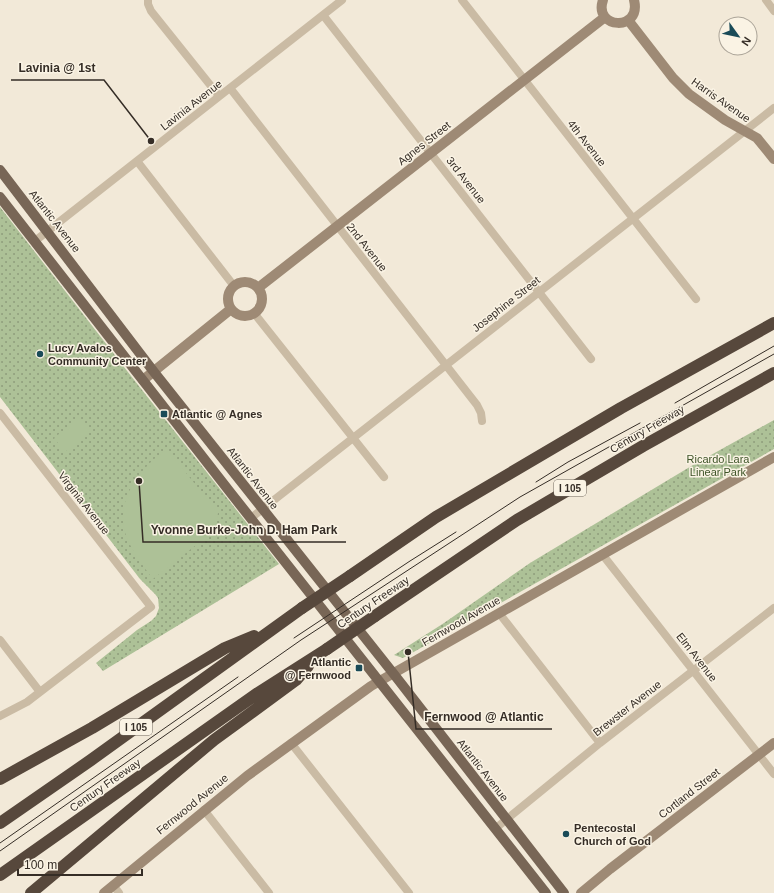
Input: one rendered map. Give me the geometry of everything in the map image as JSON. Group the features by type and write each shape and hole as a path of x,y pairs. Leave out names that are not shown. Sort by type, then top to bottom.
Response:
{"highway":[{"name":"I 105","path":"0,823 91,760 270,630 436,517 621,408 774,323"},
{"name":"Century Freeway","path":"0,875 258,693 323,652 517,520 643,446 774,373"},
{"path":"0,788 92,728 225,648 270,630"},
{"path":"31,893 214,740 296,680 323,652"},
{"path":"0,778 92,728"}],"main road":[{"name":"Atlantic Avenue","path":"0,170 154,372 564,893"},
{"path":"0,197 546,893"}],"street":[{"path":"148,0 151,11 219,96"},
{"name":"Lavinia Avenue","path":"35,241 342,0"},
{"name":"4th Avenue","path":"462,0 696,299"},
{"path":"603,0 601,8 605,17 609,21 619,23 628,20 634,11 634,0"},
{"path":"766,0 774,11"},
{"name":"3rd Avenue","path":"323,15 591,359"},
{"name":"Agnes Street","path":"258,288 605,17"},
{"name":"Harris Avenue","path":"628,20 683,88 696,100 744,132 758,139 774,159"},
{"name":"2nd Avenue","path":"230,88 477,405 482,421"},
{"name":"Josephine Street","path":"251,518 774,108"},
{"path":"137,161 234,286"},
{"path":"246,282 255,285 258,288 262,298 261,303 254,313 244,316 239,315 231,309 228,296 231,288 238,283 246,282"},
{"path":"143,380 231,309"},
{"path":"254,313 384,477"},
{"name":"Virginia Avenue","path":"0,413 151,607 40,692"},
{"name":"Fernwood Avenue","path":"104,893 116,889 204,810 247,776 291,743 392,673 774,458"},
{"name":"Elm Avenue","path":"602,554 774,774"},
{"name":"Brewster Avenue","path":"496,828 600,743 774,608"},
{"path":"499,613 600,743"},
{"path":"0,640 40,692 27,702 0,716"},
{"path":"291,743 409,893"},
{"name":"Cortland Street","path":"581,893 774,743"},
{"path":"204,810 269,893"}],"green space":[{"path":"0,207 279,564 103,671 96,663 156,616 159,608 158,598 140,579 0,397"},
{"path":"79,418 90,432 65,452 54,438"},
{"name":"Ricardo Lara Linear Park","path":"774,420 774,449 403,658 394,655 444,623 530,563 693,465"},
{"path":"167,449 218,513 215,530 153,579 129,544 124,528 124,508 130,489 141,472"}],"tram line":[{"path":"675,403 774,346"},
{"path":"0,851 301,640 520,497 774,354"},
{"path":"536,482 568,462 640,423"},
{"path":"294,638 456,532"},
{"path":"0,843 238,677"}],"place":[{"name":"Lavinia @ 1st","path":"151,141"},
{"name":"Lucy Avalos Community Center","path":"40,354"},
{"name":"Atlantic @ Agnes","path":"164,414"},
{"name":"Yvonne Burke-John D. Ham Park","path":"139,481"},
{"name":"Fernwood @ Atlantic","path":"408,652"},
{"name":"Atlantic @ Fernwood","path":"359,668"},
{"name":"Pentecostal Church of God","path":"566,834"}]}
